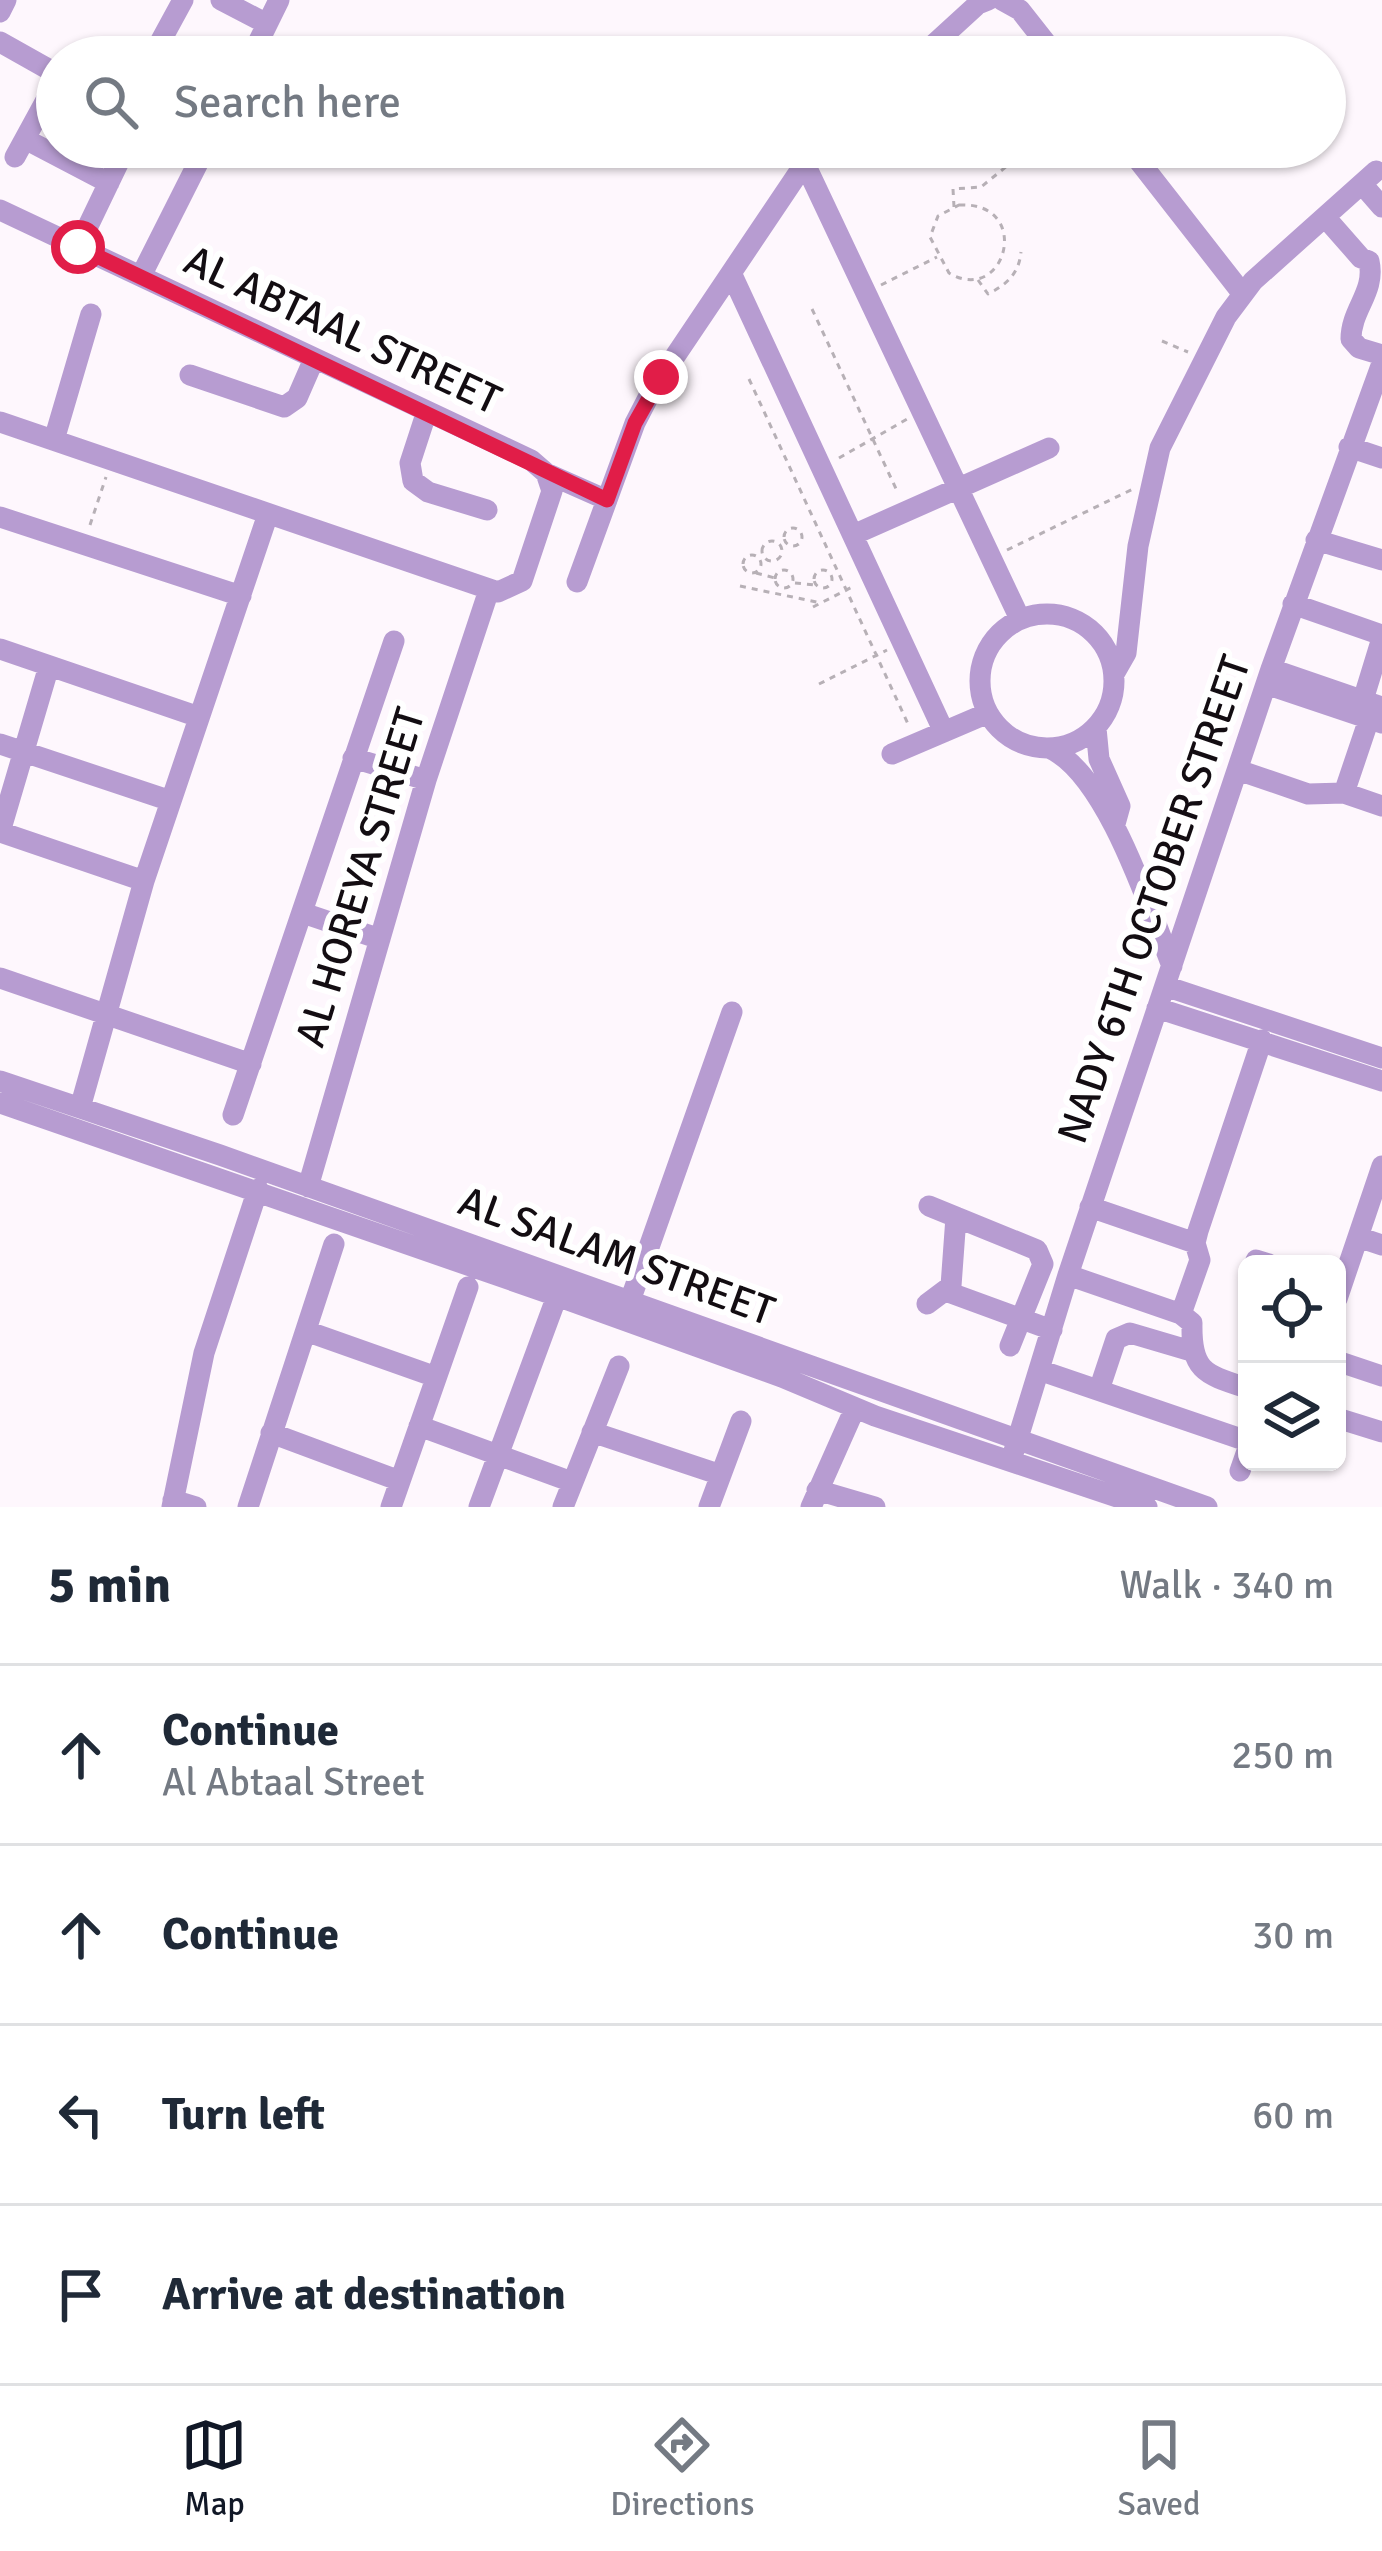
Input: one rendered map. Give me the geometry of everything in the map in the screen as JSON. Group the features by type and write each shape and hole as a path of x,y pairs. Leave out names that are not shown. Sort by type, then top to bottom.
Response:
{"street":[{"path":"0,12 6,0"},
{"path":"163,36 183,0"},
{"path":"221,0 267,24"},
{"path":"261,36 279,0"},
{"path":"943,36 988,0"},
{"path":"1002,0 1020,10 1041,36"},
{"path":"0,42 36,64"},
{"path":"36,117 20,148 36,154"},
{"path":"71,168 109,183"},
{"path":"78,247 116,168"},
{"path":"141,276 195,168"},
{"path":"577,582 642,407 803,168"},
{"path":"808,168 1020,620"},
{"path":"1145,168 1242,292"},
{"path":"1114,674 1126,653 1138,546 1160,448 1242,292 1369,177 1382,207"},
{"name":"AL ABTAAL STREET","path":"0,210 607,500"},
{"path":"1324,217 1361,258 1376,258 1371,283 1353,318 1351,339 1382,359"},
{"path":"732,275 944,732"},
{"path":"54,440 91,314"},
{"path":"190,375 284,407 297,398 314,359"},
{"name":"NADY 6TH OCTOBER STREET","path":"1014,1453 1090,1207 1293,604 1382,359"},
{"path":"426,414 410,463 413,481 428,492 487,509"},
{"path":"0,422 489,590 507,591 522,581 552,491 546,473"},
{"path":"1348,447 1382,458"},
{"path":"853,535 1049,448"},
{"path":"80,1108 144,881 268,514"},
{"path":"0,517 241,596"},
{"path":"1316,540 1382,560"},
{"name":"AL HOREYA STREET","path":"308,1186 426,780 489,590"},
{"path":"1293,604 1382,636 1374,712 1344,793"},
{"path":"1049,748 1075,743 1096,728 1113,698 1114,674 1107,650 1081,623 1057,614 1020,620 1000,633 986,653 981,689 988,713 1014,739 1049,748 1071,763 1115,824 1168,976 1382,1058"},
{"path":"233,1115 394,641"},
{"path":"0,649 199,717"},
{"path":"50,666 0,832 144,881"},
{"path":"1269,677 1374,712"},
{"path":"892,754 988,713"},
{"path":"1096,728 1099,759 1120,806 1115,824"},
{"path":"0,744 171,801"},
{"path":"353,758 426,780"},
{"path":"1238,770 1308,794 1344,793 1382,806"},
{"path":"303,913 380,939"},
{"path":"0,978 251,1064"},
{"path":"1157,1008 1382,1081"},
{"path":"630,1301 732,1012"},
{"path":"1181,1314 1200,1260 1195,1243 1262,1040"},
{"name":"AL SALAM STREET","path":"0,1081 630,1301 1147,1507"},
{"name":"AL SALAM STREET","path":"0,1103 557,1296 786,1367 854,1408 1207,1507"},
{"path":"1346,1269 1382,1166"},
{"path":"196,1507 172,1503 204,1353 258,1190"},
{"path":"929,1207 1040,1253 1043,1264 1010,1346"},
{"path":"1090,1207 1195,1243"},
{"path":"927,1304 948,1292 952,1280 956,1217"},
{"path":"1358,1237 1382,1245"},
{"path":"248,1507 334,1244"},
{"path":"1068,1275 1181,1314 1192,1323 1191,1351"},
{"path":"391,1507 468,1287"},
{"path":"948,1292 1052,1330"},
{"path":"479,1507 557,1296"},
{"path":"306,1331 436,1377"},
{"path":"1099,1390 1116,1340 1130,1333 1191,1351 1207,1373 1238,1385"},
{"path":"1343,1363 1382,1376"},
{"path":"563,1507 619,1366"},
{"path":"1040,1370 1238,1438"},
{"path":"854,1408 814,1498 874,1507"},
{"path":"709,1507 742,1421"},
{"path":"1346,1421 1382,1432"},
{"path":"419,1426 572,1482"},
{"path":"592,1432 721,1474"},
{"path":"271,1433 400,1481"}],"path":[{"path":"954,207 952,189 981,188 1005,168"},
{"path":"954,207 982,207 1003,229 1005,247 1000,262 977,279 953,276 939,256 931,237 932,225 954,207"},
{"path":"977,279 988,294 1005,284 1018,268 1021,252"},
{"path":"866,293 939,256"},
{"path":"812,309 907,511"},
{"path":"1162,341 1204,359"},
{"path":"749,379 917,743"},
{"path":"821,467 922,411"},
{"path":"84,544 112,459"},
{"path":"991,557 1151,480"},
{"path":"754,573 760,567 761,558 763,548 770,542 784,545 776,561 761,558 747,556 742,563 746,571 754,573 775,578"},
{"path":"775,578 784,570 792,574 793,583"},
{"path":"775,578 781,591"},
{"path":"781,591 793,583 818,586"},
{"path":"813,607 856,585"},
{"path":"740,586 821,603"},
{"path":"819,684 903,642"}],"route":[{"path":"78,247 607,500 642,407 661,377"}]}
